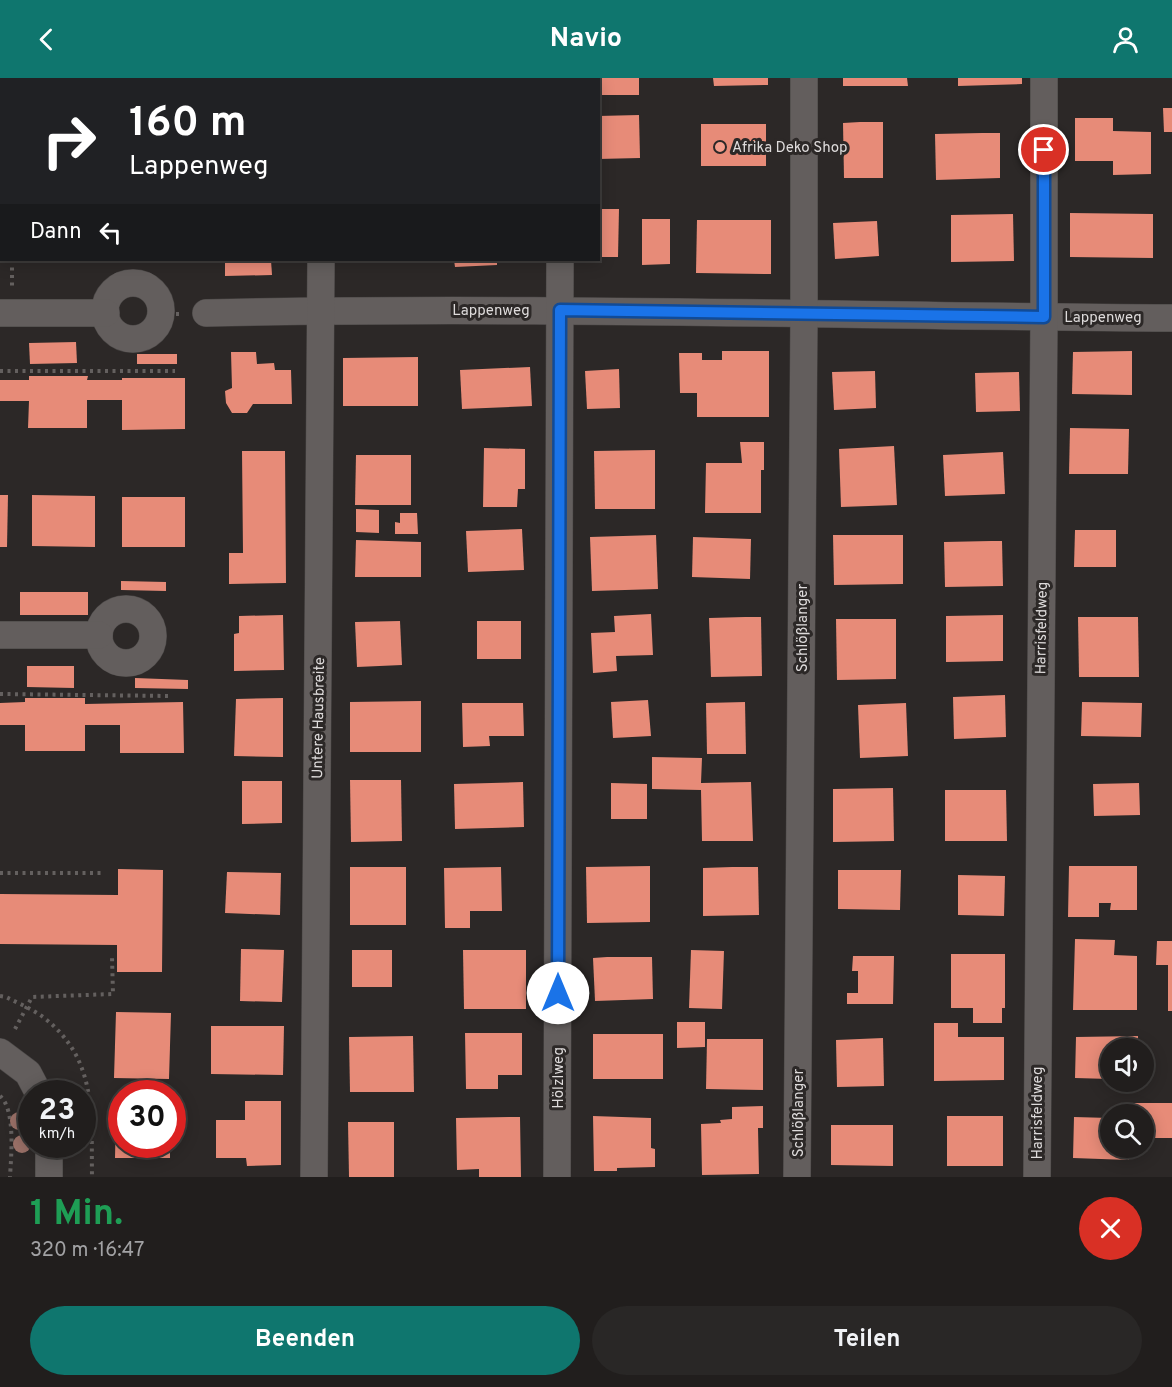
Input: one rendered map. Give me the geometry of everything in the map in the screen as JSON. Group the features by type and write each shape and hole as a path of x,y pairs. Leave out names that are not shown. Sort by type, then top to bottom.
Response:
{"street":[{"name":"Schlößlanger","path":"797,1177 804,78"},
{"name":"Harrisfeldweg","path":"1037,1177 1044,78"},
{"name":"Untere Hausbreite","path":"314,1177 321,261"},
{"name":"Hölzlweg","path":"557,1177 560,261"},
{"name":"Lappenweg","path":"206,313 560,310 804,315 1172,318"},
{"path":"0,313 106,313"},
{"path":"0,635 99,635"},
{"path":"1,1053 28,1073 32,1080"},
{"path":"49,1158 49,1177"}],"path":[{"path":"0,371 175,371"},
{"path":"0,694 171,696"},
{"path":"0,873 104,873"},
{"path":"1,1053 32,997 113,994 112,957"},
{"path":"0,996 42,1016 69,1042 83,1070 91,1102 92,1177"},
{"path":"0,1096 6,1101 11,1131 10,1177"}],"building":[{"path":"600,78 639,78 639,95 600,95"},
{"path":"713,78 768,78 768,85 714,86"},
{"path":"843,78 907,78 908,86 843,86"},
{"path":"958,78 1022,78 1022,84 958,86"},
{"path":"1163,108 1172,108 1172,132 1164,132"},
{"path":"639,115 640,158 600,159 600,116"},
{"path":"1075,118 1113,118 1113,131 1151,132 1151,174 1113,175 1113,161 1075,161"},
{"path":"883,122 883,178 844,178 843,123"},
{"path":"701,124 766,124 766,166 701,166"},
{"path":"1000,133 1000,178 936,180 935,134"},
{"path":"600,209 619,209 618,257 600,257"},
{"path":"1070,213 1153,214 1153,258 1070,257"},
{"path":"1013,214 1014,261 951,262 951,215"},
{"path":"642,219 670,219 670,264 642,265"},
{"path":"697,220 771,220 771,274 696,273"},
{"path":"877,221 879,256 835,259 833,223"},
{"path":"225,261 271,261 272,275 225,276"},
{"path":"454,261 504,261 497,262 497,265 455,267"},
{"path":"76,342 77,363 30,364 29,343"},
{"path":"722,351 769,351 769,417 697,417 697,393 680,393 679,353 702,353 702,360 722,360"},
{"path":"1132,351 1132,395 1072,394 1073,352"},
{"path":"231,352 256,352 257,364 274,363 275,370 291,370 292,404 253,404 247,413 232,413 226,403 225,391 232,388"},
{"path":"137,354 177,354 177,364 137,364"},
{"path":"418,357 418,406 343,406 343,358"},
{"path":"530,367 532,406 462,409 460,370"},
{"path":"619,369 620,408 587,409 585,371"},
{"path":"875,371 876,408 834,410 832,372"},
{"path":"1019,372 1020,411 976,412 975,373"},
{"path":"29,376 88,376 87,380 185,378 185,429 122,430 122,400 87,400 87,428 28,428 29,401 0,401 0,380 29,380"},
{"path":"1070,428 1129,429 1128,474 1069,474"},
{"path":"740,442 764,442 764,470 761,470 761,513 705,513 706,463 742,463"},
{"path":"894,446 897,505 841,507 839,449"},
{"path":"484,448 525,449 525,489 518,489 517,507 483,507"},
{"path":"655,450 655,509 595,509 594,451"},
{"path":"242,451 285,451 286,583 229,584 229,553 243,553"},
{"path":"1003,452 1005,494 945,496 943,455"},
{"path":"356,455 411,455 411,505 355,505"},
{"path":"0,495 8,495 7,547 0,547"},
{"path":"32,495 95,496 95,547 32,546"},
{"path":"122,497 185,497 185,547 122,547"},
{"path":"356,509 379,510 379,533 356,532"},
{"path":"400,513 417,513 418,534 395,534 395,522 400,523"},
{"path":"522,529 524,570 468,572 466,531"},
{"path":"1075,530 1116,530 1116,567 1074,567"},
{"path":"656,535 658,589 592,591 590,537"},
{"path":"833,535 903,535 903,584 834,585"},
{"path":"693,537 751,539 750,579 692,577"},
{"path":"356,540 421,542 421,577 355,577"},
{"path":"1002,541 1003,586 945,587 944,542"},
{"path":"121,581 166,582 166,591 121,590"},
{"path":"20,592 88,592 88,615 20,615"},
{"path":"651,614 653,655 616,656 617,671 593,673 591,633 615,632 614,616"},
{"path":"283,615 284,670 234,671 234,634 239,633 239,616"},
{"path":"1003,615 1003,661 946,662 946,616"},
{"path":"761,617 762,676 711,677 709,618"},
{"path":"1078,617 1138,617 1139,677 1079,677"},
{"path":"836,619 896,619 896,679 837,680"},
{"path":"400,621 402,665 357,667 355,622"},
{"path":"477,621 521,621 521,659 477,659"},
{"path":"27,666 74,666 74,688 27,687"},
{"path":"135,678 188,680 188,689 135,688"},
{"path":"1005,695 1006,737 954,739 953,697"},
{"path":"25,698 85,698 85,704 183,702 184,753 120,753 120,725 85,725 85,751 25,751 25,725 0,725 0,703 25,702"},
{"path":"283,698 283,757 234,756 236,699"},
{"path":"648,700 651,736 613,738 611,702"},
{"path":"421,701 421,752 350,752 350,702"},
{"path":"745,702 746,754 707,754 706,703"},
{"path":"1082,702 1142,703 1141,737 1081,736"},
{"path":"462,703 523,703 524,736 489,736 490,746 463,747"},
{"path":"906,703 908,756 860,758 858,705"},
{"path":"652,757 702,758 701,783 751,782 753,841 702,841 701,790 652,789"},
{"path":"350,780 401,780 402,841 351,842"},
{"path":"242,781 282,781 282,823 242,824"},
{"path":"523,782 524,827 455,829 454,784"},
{"path":"611,783 647,784 647,819 611,819"},
{"path":"1139,783 1140,815 1094,816 1093,784"},
{"path":"893,788 894,841 833,842 833,789"},
{"path":"945,790 1006,790 1007,841 945,841"},
{"path":"650,866 650,922 587,923 586,867"},
{"path":"1069,866 1137,866 1137,910 1110,910 1111,903 1099,903 1099,917 1068,917"},
{"path":"350,867 406,867 406,925 350,925"},
{"path":"501,867 502,911 470,911 470,928 445,928 444,868"},
{"path":"758,867 759,915 703,916 703,868"},
{"path":"118,869 163,870 162,972 117,972 117,945 0,944 0,894 118,895"},
{"path":"838,870 901,870 900,910 838,909"},
{"path":"227,872 281,873 280,915 225,913"},
{"path":"958,875 1005,876 1004,916 958,915"},
{"path":"1075,939 1115,940 1114,955 1137,956 1137,1010 1073,1010"},
{"path":"1157,941 1172,941 1172,1011 1168,1011 1168,965 1156,965"},
{"path":"241,949 284,950 282,1002 240,1001"},
{"path":"352,950 392,950 392,987 352,987"},
{"path":"463,950 526,950 526,1009 464,1009"},
{"path":"691,950 724,951 722,1009 689,1008"},
{"path":"951,954 1005,954 1005,1008 1002,1008 1002,1023 973,1023 973,1008 951,1008"},
{"path":"853,956 894,956 893,1004 847,1004 847,993 858,993 858,971 852,971"},
{"path":"652,957 653,999 595,1001 593,958"},
{"path":"116,1012 171,1013 169,1079 114,1078"},
{"path":"677,1022 705,1022 705,1047 677,1048"},
{"path":"934,1023 958,1023 958,1037 1004,1037 1004,1080 934,1081"},
{"path":"211,1026 284,1026 283,1075 211,1074"},
{"path":"465,1033 522,1033 522,1075 498,1075 498,1089 466,1089"},
{"path":"593,1034 663,1034 663,1079 593,1079"},
{"path":"413,1036 414,1092 350,1092 349,1037"},
{"path":"1138,1036 1138,1038 1100,1038 1100,1079 1075,1078 1076,1037"},
{"path":"883,1038 884,1086 837,1087 836,1040"},
{"path":"707,1039 763,1039 763,1090 706,1089"},
{"path":"245,1101 281,1101 281,1165 247,1166 246,1158 216,1158 216,1120 245,1120"},
{"path":"1172,1103 1172,1138 1154,1138 1154,1104 1132,1104"},
{"path":"763,1106 763,1128 758,1128 759,1174 702,1175 701,1124 721,1123 720,1120 732,1119 732,1107"},
{"path":"593,1116 651,1118 651,1148 655,1149 655,1167 594,1171"},
{"path":"947,1116 1003,1116 1003,1166 947,1166"},
{"path":"520,1117 521,1177 479,1177 479,1169 457,1170 456,1118"},
{"path":"1074,1117 1100,1118 1100,1158 1129,1158 1129,1160 1073,1158"},
{"path":"348,1122 394,1122 394,1177 349,1177"},
{"path":"831,1125 893,1125 893,1166 831,1165"}],"place":[{"name":"Afrika Deko Shop","path":"720,147"}],"route":[{"path":"558,993 560,310 1044,317 1044,150"}]}
